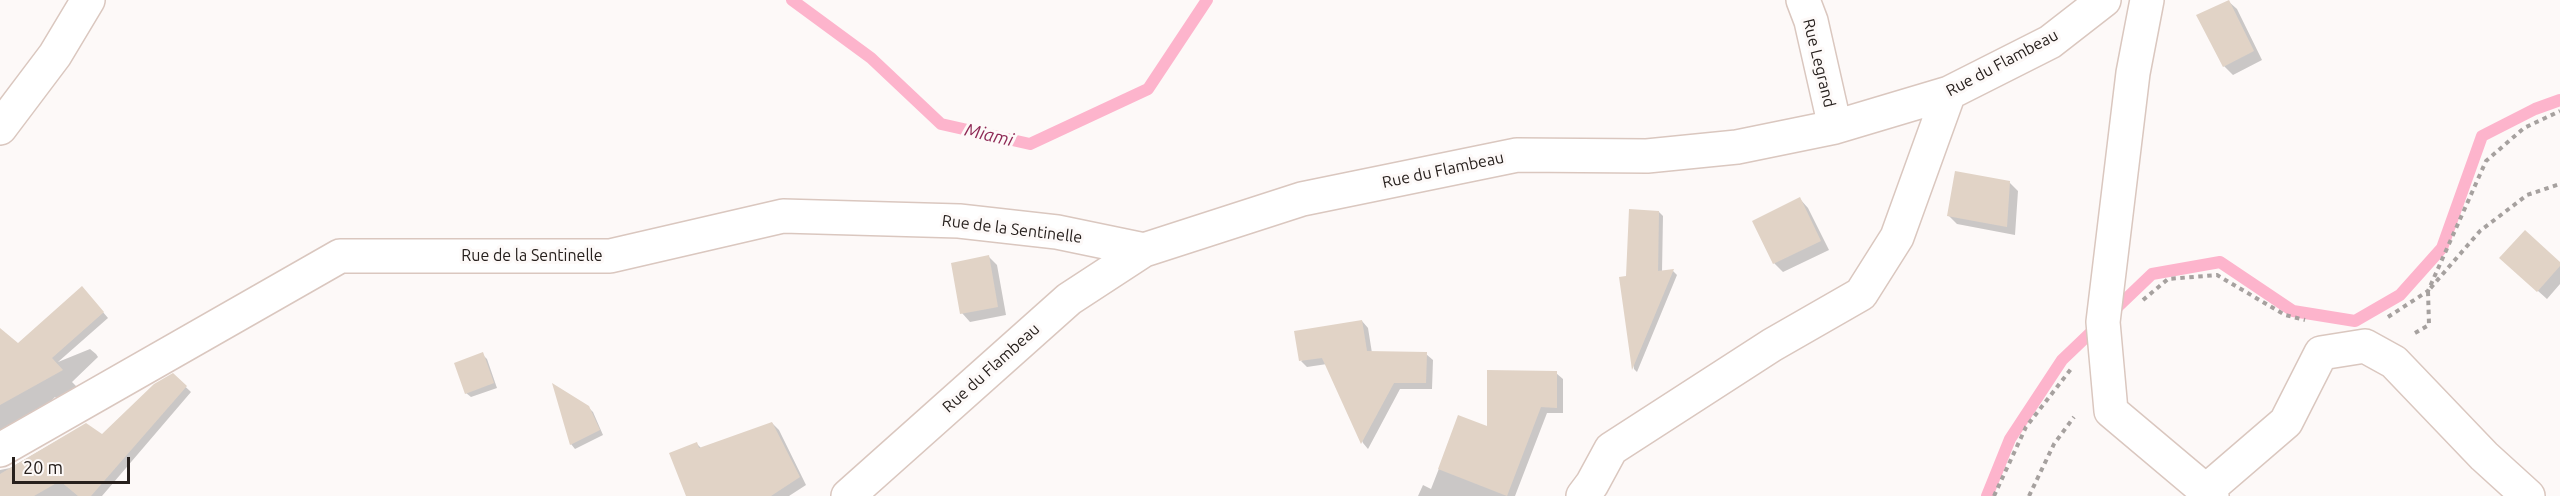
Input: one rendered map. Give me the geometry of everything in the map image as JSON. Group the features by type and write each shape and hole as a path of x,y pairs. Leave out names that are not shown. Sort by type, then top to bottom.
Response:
{"street":[{"path":"0,128 55,55 88,0"},
{"name":"Rue Legrand","path":"1803,0 1811,21 1835,127"},
{"name":"Rue du Flambeau","path":"848,496 1069,299 1144,250 1302,199 1517,155 1647,156 1737,147 1835,127 1949,93 2050,42 2104,0"},
{"path":"2147,0 2133,73 2103,322 2111,411 2210,493 2286,422 2320,352 2365,346 2394,362 2484,456 2528,496"},
{"path":"1583,496 1611,449 1772,345 1861,294 1897,237 1949,93"},
{"name":"Rue de la Sentinelle","path":"0,450 340,256 609,256 783,216 958,221 1057,232 1144,250"}],"path":[{"path":"2378,353 2429,325 2428,291 2486,161 2524,128 2560,111"},
{"path":"2380,319 2389,316 2428,291 2480,231 2527,195 2560,184"},
{"path":"1994,496 2026,427 2055,387 2103,333 2168,279 2217,275 2285,315 2308,320"},
{"path":"2029,496 2054,444 2108,374"}],"building":[{"path":"2229,0 2254,51 2223,67 2196,15"},
{"path":"1955,171 2010,181 2007,227 1947,216"},
{"path":"1800,197 1821,241 1773,264 1752,221"},
{"path":"1629,209 1659,211 1658,271 1674,269 1632,370 1619,277 1626,276"},
{"path":"2525,230 2560,262 2560,266 2537,292 2499,258"},
{"path":"989,255 998,307 960,314 951,263"},
{"path":"82,286 104,312 52,358 63,370 0,405 0,328 18,343"},
{"path":"1362,320 1367,351 1427,352 1426,383 1394,383 1361,444 1322,358 1299,361 1294,331"},
{"path":"483,352 494,383 465,394 454,363"},
{"path":"1487,370 1557,371 1557,408 1541,407 1507,496 1438,469 1458,415 1487,426"},
{"path":"173,373 187,386 91,496 78,496 60,481 34,496 0,496 0,474 86,423 102,434 154,384"},
{"path":"552,383 589,406 600,430 570,445"},
{"path":"772,422 800,477 771,496 686,496 669,453 697,442 699,448"}],"waterway":[{"name":"Miami","path":"792,0 871,58 941,124 1030,144 1148,89 1207,0"},
{"path":"1987,496 2010,439 2062,360 2152,274 2220,262 2293,311 2355,321 2400,295 2442,248 2482,136 2535,109 2560,100"}]}
